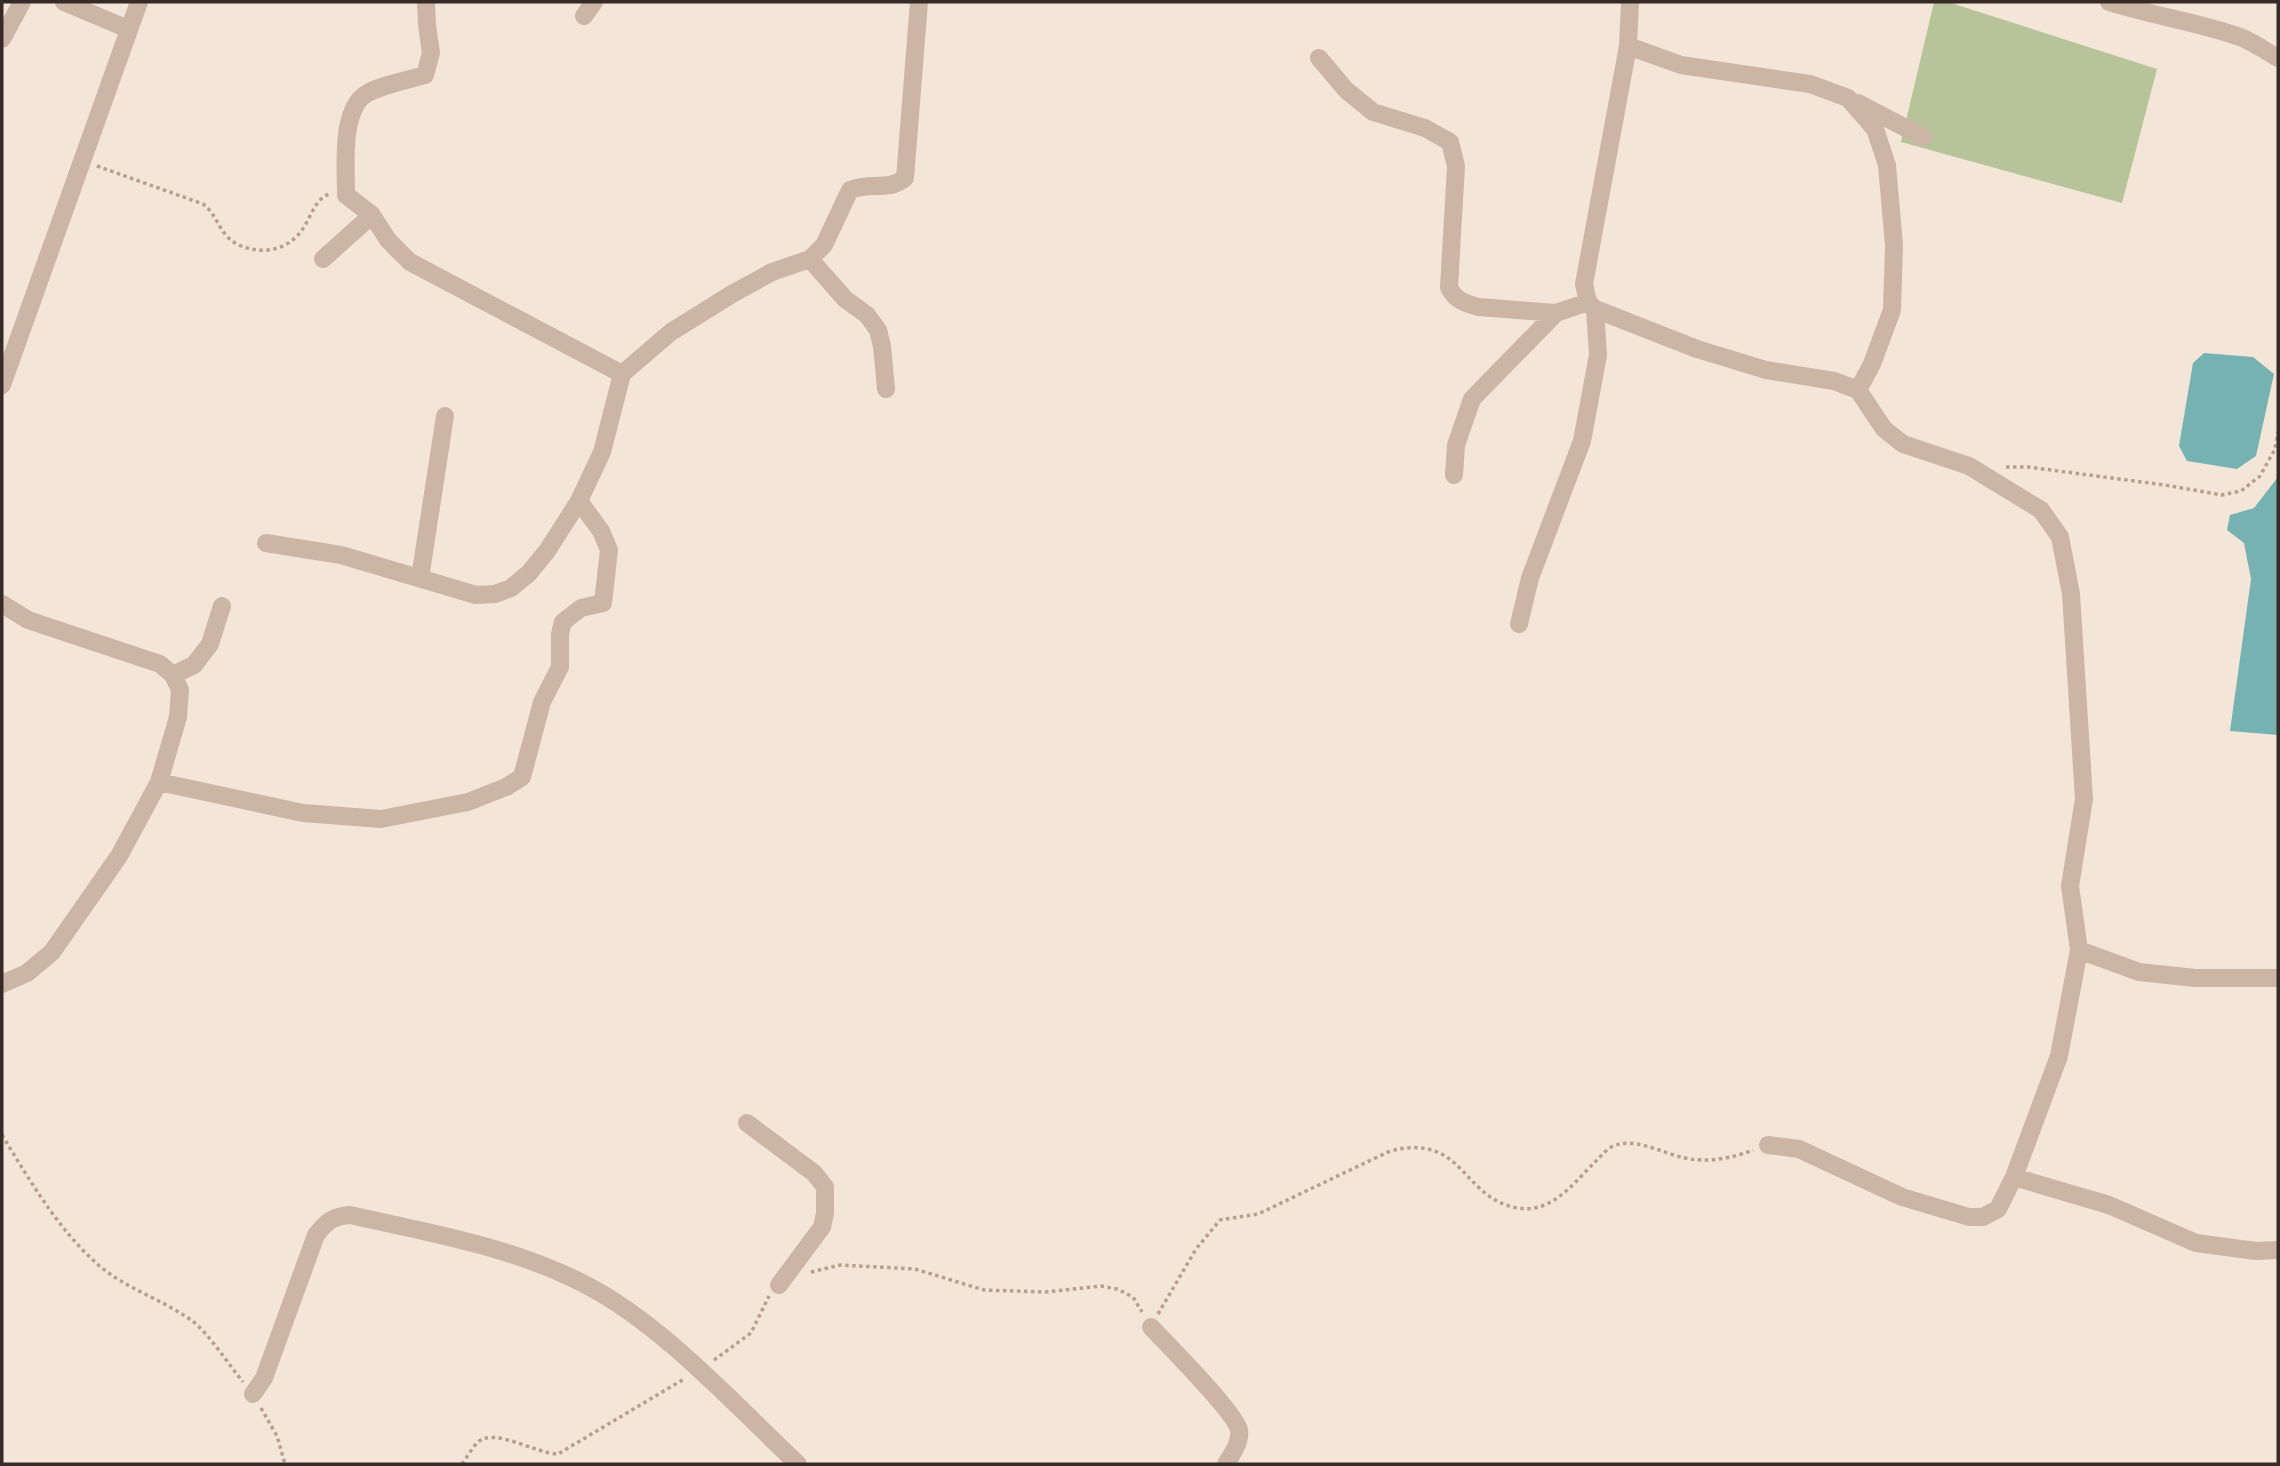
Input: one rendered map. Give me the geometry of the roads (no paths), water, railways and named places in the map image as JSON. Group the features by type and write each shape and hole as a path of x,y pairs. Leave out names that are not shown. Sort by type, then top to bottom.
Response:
{"street":[{"path":"2,38 22,2"},
{"path":"64,2 128,29"},
{"path":"2,385 139,2"},
{"path":"426,2 431,53 425,75 362,97 353,112 345,145 346,195 372,215 388,240 410,262 622,374"},
{"path":"266,543 341,555 476,595 495,594 511,588 529,573 547,551 579,501 602,452 622,374 671,332 722,300 772,272 810,259 824,245 850,190 860,186 896,185 905,178 919,2"},
{"path":"1519,624 1530,578 1582,441 1598,355 1592,305 1584,284 1628,46 1630,2"},
{"path":"2109,2 2243,38 2278,58"},
{"path":"1628,46 1681,65 1810,84 1848,98 1923,138"},
{"path":"1319,58 1346,90 1373,112 1425,128 1450,142 1456,166 1450,287 1452,295 1479,307 1556,313 1592,305 1697,349 1766,370 1834,381 1858,390 1884,429 1903,444 1969,467 2041,510 2060,537 2071,594 2084,799 2070,886 2079,950 2059,1056 2014,1177 1998,1209 1983,1217 1969,1217 1902,1197 1799,1149 1768,1145"},
{"path":"1848,98 1875,129 1887,165 1894,245 1892,310 1872,364 1858,390"},
{"path":"323,259 372,215"},
{"path":"810,259 845,299 867,315 878,330 886,389"},
{"path":"1454,475 1456,444 1472,399 1556,313"},
{"path":"420,578 445,416"},
{"path":"159,782 303,813 382,819 468,802 506,787 522,777 542,702 561,667 560,634 563,622 581,607 603,603 609,550 601,531 579,501"},
{"path":"2,604 28,620 160,664 173,675 180,690 178,717 159,782 119,856 52,952 27,972 2,984"},
{"path":"173,675 194,666 210,644 222,606"},
{"path":"2079,950 2139,972 2195,978 2278,978"},
{"path":"747,1123 814,1173 825,1187 822,1227 779,1285"},
{"path":"2014,1177 2109,1205 2196,1242 2256,1251 2278,1250"},
{"path":"253,1394 264,1378 316,1235 325,1223 336,1216 350,1215 478,1244 588,1286 650,1326 797,1464"},
{"path":"1151,1327 1230,1412 1239,1430 1236,1449 1226,1464"}],"water":[{"path":"2204,353 2253,357 2274,374 2256,456 2237,469 2187,461 2179,446 2193,363"},
{"path":"2278,477 2278,735 2230,731 2251,579 2244,543 2227,530 2230,515 2254,508"}]}
